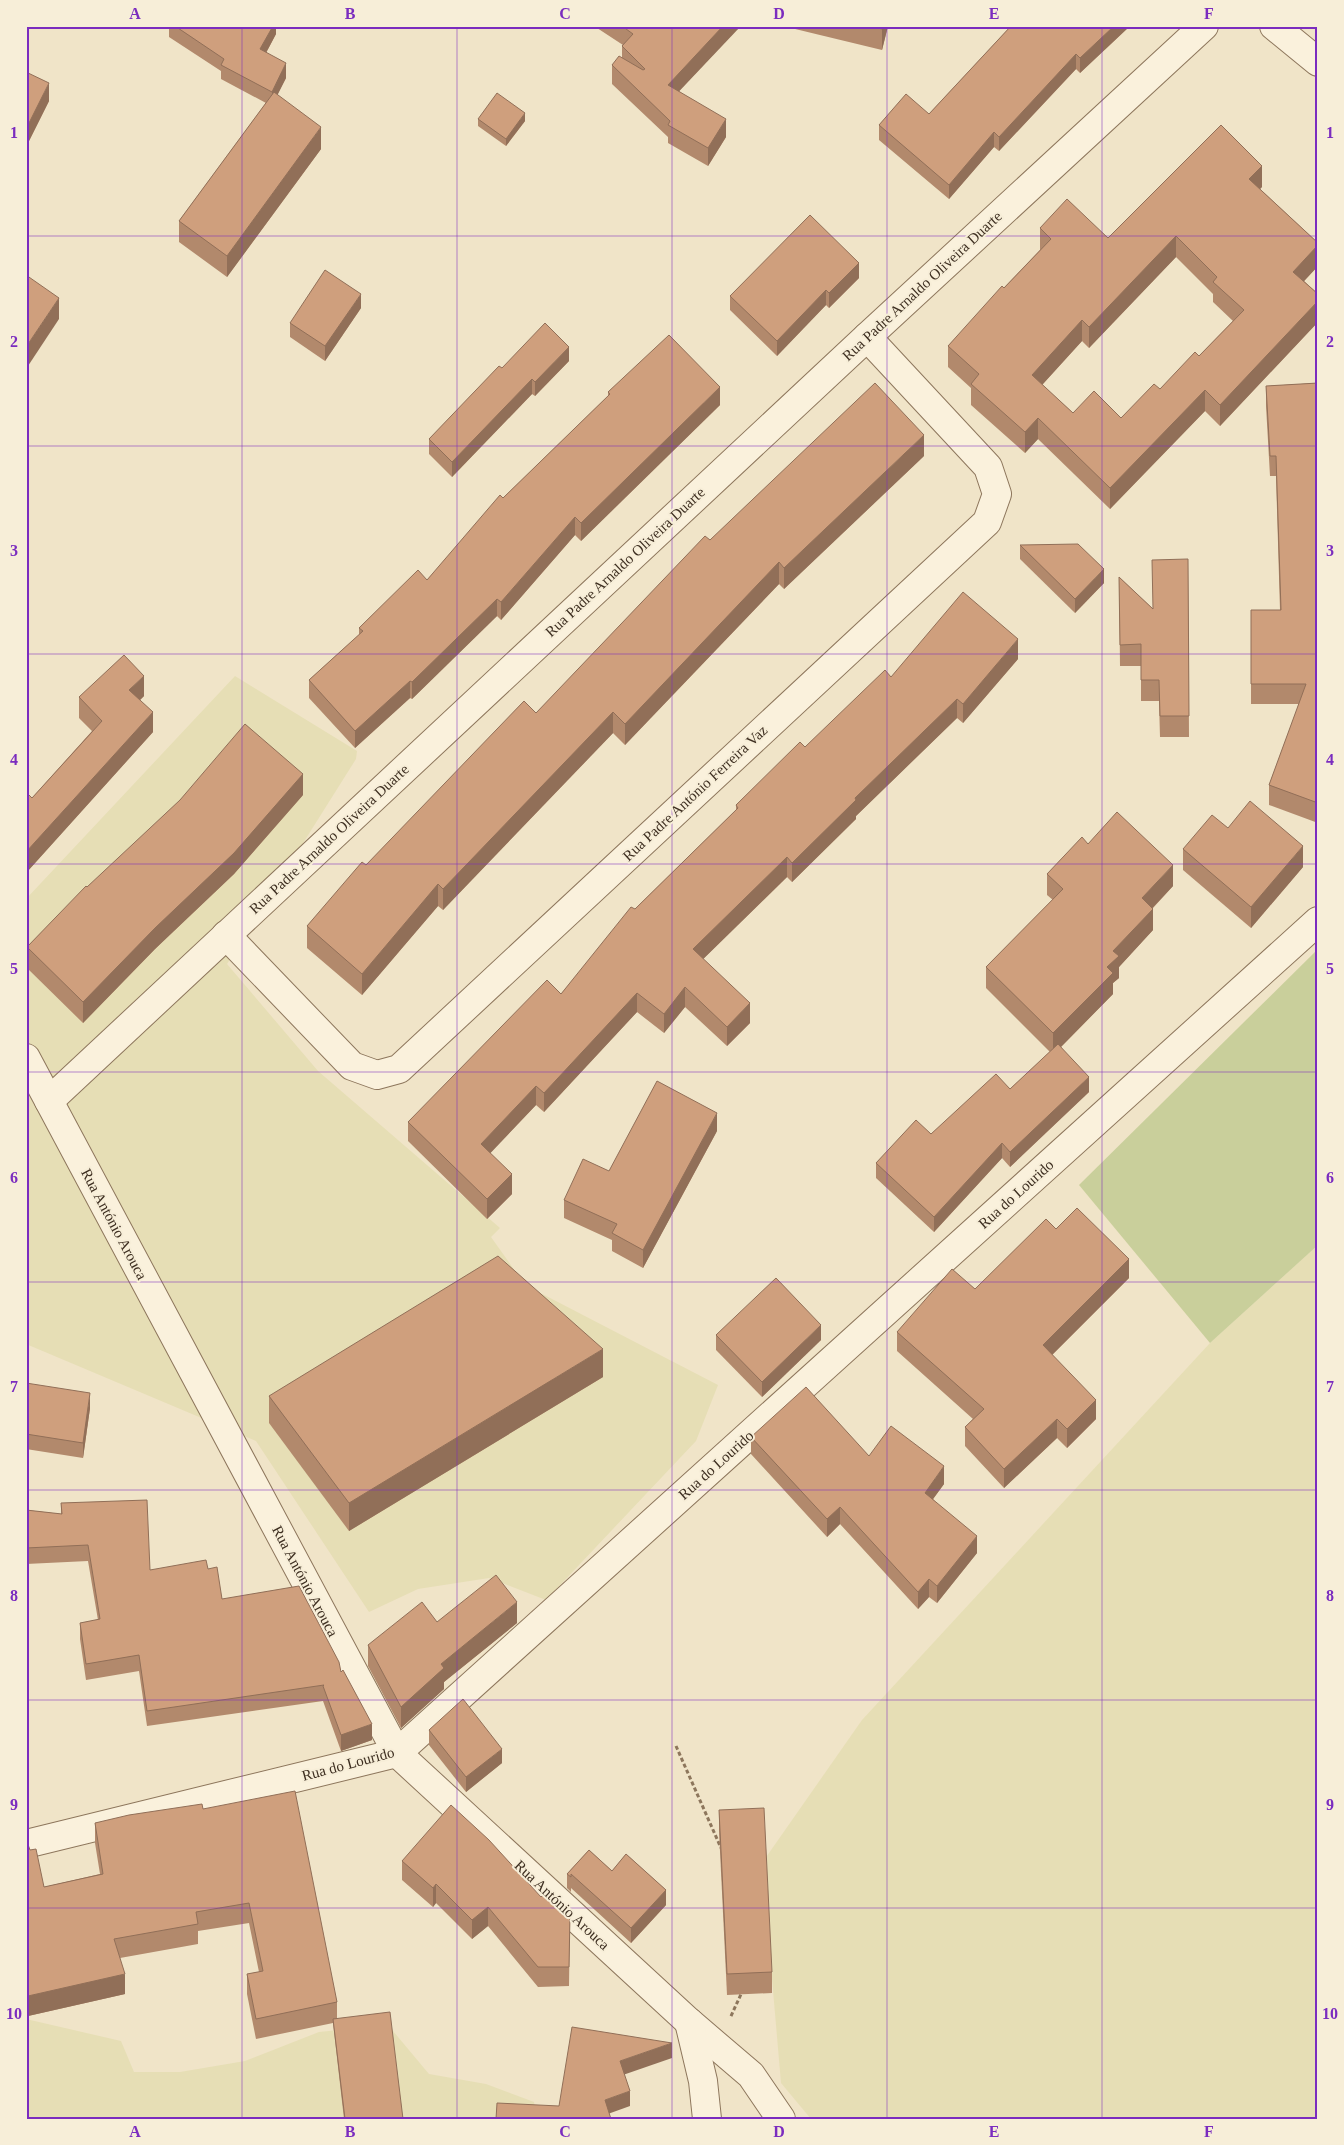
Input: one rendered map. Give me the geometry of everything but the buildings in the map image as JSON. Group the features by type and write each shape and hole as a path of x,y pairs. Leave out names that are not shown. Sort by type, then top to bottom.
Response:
{"street":[{"name":"Rua Padre Arnaldo Oliveira Duarte","path":"49,1101 867,336 1204,26"},
{"path":"1274,26 1318,62"},
{"name":"Rua Padre António Ferreira Vaz","path":"226,935 352,1066 378,1074 398,1069 987,522 997,494 988,466 867,336"},
{"name":"Rua do Lourido","path":"26,1844 397,1753 1318,921"},
{"name":"Rua António Arouca","path":"26,1058 397,1753 689,2022 751,2074 782,2119"},
{"path":"689,2022 703,2081 707,2119"}],"path":[{"path":"676,1746 722,1852"},
{"path":"717,2045 744,1987"}],"shaded area":[{"path":"235,676 357,751 356,759 227,964 318,1071 500,1228 491,1237 525,1285 718,1385 696,1441 546,1600 489,1578 418,1589 369,1612 256,1441 26,1344 26,899"},
{"path":"1318,1245 1318,2119 811,2119 781,2083 762,1863 862,1720 1210,1343"},
{"path":"26,2019 121,2041 134,2072 180,2072 245,2061 319,2032 388,2025 429,2074 486,2084 534,2102 537,2119 26,2119"}],"green space":[{"path":"1318,949 1318,1245 1210,1343 1079,1185"}]}
